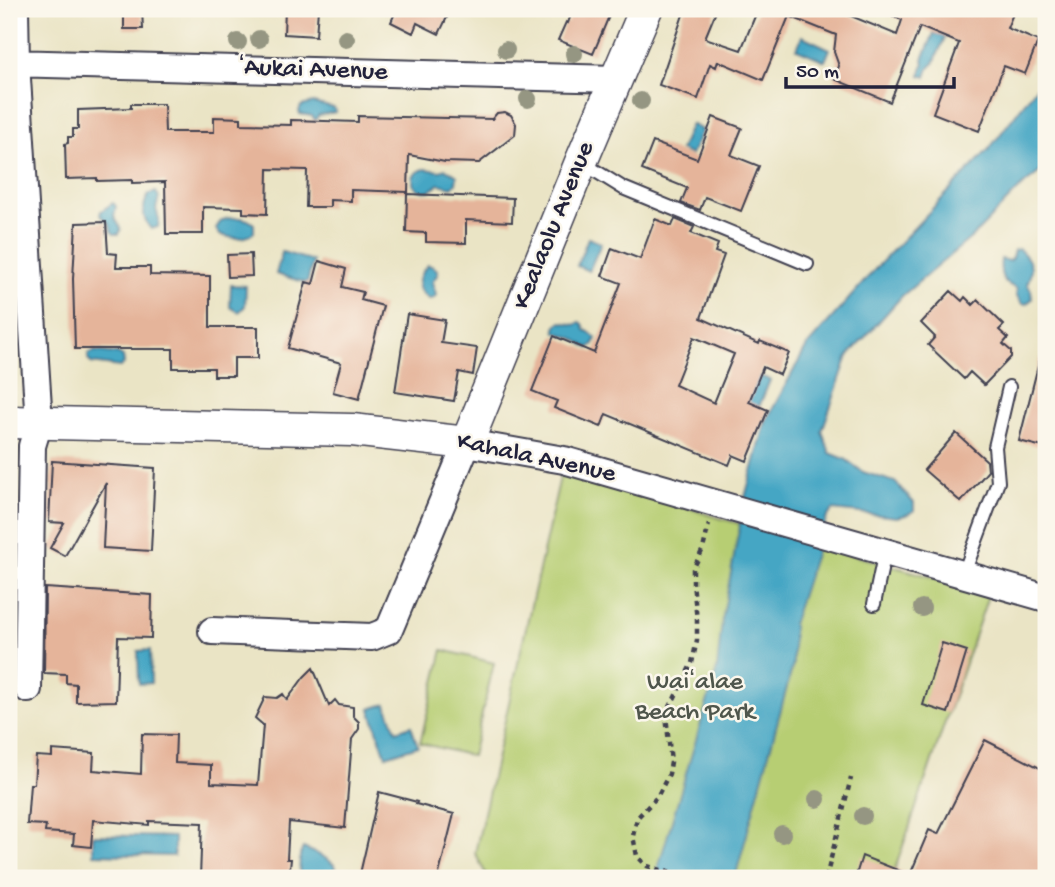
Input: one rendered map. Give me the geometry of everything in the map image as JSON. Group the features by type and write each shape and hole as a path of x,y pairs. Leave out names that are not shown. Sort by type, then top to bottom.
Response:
{"street":[{"path":"15,9 13,63 24,422 32,446 28,690"},
{"name":"Kealaolu Avenue","path":"467,443 646,9"},
{"name":"ʻAukai Avenue","path":"13,63 617,79"},
{"name":"Kahala Avenue","path":"24,422 352,430 467,443 564,460 1046,598"},
{"path":"212,631 372,637 389,630 467,443"}],"lane":[{"path":"581,162 623,188 807,264"},
{"path":"964,573 998,481 995,447 1009,387"},
{"path":"874,604 885,550"}],"path":[{"path":"690,878 647,866 636,856 633,836 637,818 657,797 669,774 671,762 666,715 692,663 697,640 693,569 703,549 709,523"},
{"path":"827,878 851,778"}],"green space":[{"name":"Waiʻalae Beach Park","path":"563,464 712,516 989,593 892,878 488,878 475,853"},
{"path":"443,650 494,663 472,756 420,743"}],"water":[{"path":"934,33 945,37 926,77 920,75 923,59"},
{"path":"802,36 830,49 825,61 797,49"},
{"path":"1046,60 1046,167 1021,187 973,236 902,296 848,356 822,431 830,453 845,459 863,472 895,482 914,503 914,511 897,517 833,510 827,517 793,622 793,665 735,878 655,878 717,669 722,621 745,497 766,421 807,346 878,266 989,149 1038,85"},
{"path":"313,103 334,108 336,112 319,115 315,120 312,116 300,114 301,106"},
{"path":"691,124 702,130 691,155 680,150"},
{"path":"424,169 450,171 457,176 456,183 452,187 439,184 429,191 422,191 413,184 413,177"},
{"path":"156,192 159,197 156,209 158,227 151,229 145,221 144,207 149,194"},
{"path":"113,203 116,206 114,216 121,229 119,234 111,231 109,224 100,215 101,211"},
{"path":"241,218 254,224 254,232 250,235 233,237 219,234 216,229 223,220"},
{"path":"588,238 601,243 589,271 577,266"},
{"path":"1019,249 1030,265 1031,273 1027,284 1032,299 1026,304 1022,304 1016,294 1017,289 1003,279 1001,269 1001,259 1009,261 1014,250"},
{"path":"282,252 313,261 307,283 276,274"},
{"path":"428,265 438,271 433,283 436,295 429,299 421,292 418,283"},
{"path":"231,285 246,286 245,306 239,312 230,307"},
{"path":"557,324 583,324 585,330 596,338 594,344 589,348 556,332"},
{"path":"95,351 118,354 123,357 124,363 120,367 91,363 88,354"},
{"path":"755,374 770,380 759,407 744,402"},
{"path":"150,650 151,683 139,684 138,651"},
{"path":"386,704 396,731 411,726 418,746 386,756 370,709"},
{"path":"93,835 174,837 174,856 93,854"},
{"path":"303,848 333,864 336,867 334,878 299,878"}],"building":[{"path":"124,9 142,9 143,29 124,29"},
{"path":"285,9 318,9 316,36 284,34"},
{"path":"387,9 451,9 439,34 417,23 413,33 391,22 395,13"},
{"path":"573,9 612,9 593,54 558,40"},
{"path":"685,9 717,9 705,38 741,50 758,9 834,9 897,35 902,20 877,9 1015,9 1007,28 1038,41 1025,74 1004,66 979,131 933,113 959,43 920,27 890,102 834,79 839,66 834,52 836,35 789,16 763,80 718,61 716,67 710,64 698,99 659,85"},
{"path":"131,104 164,104 165,132 214,132 214,117 241,118 241,124 291,125 291,120 358,122 358,116 492,119 497,113 505,112 511,115 516,124 515,135 479,163 445,162 409,155 408,192 351,190 351,201 330,200 330,207 306,207 307,170 268,169 267,214 243,213 243,208 203,207 203,234 166,234 165,182 66,179 65,144 68,143 68,137 73,137 73,129 78,129 78,110 131,108"},
{"path":"713,117 742,128 731,155 759,166 741,211 705,197 700,210 681,203 687,188 642,170 653,142 697,159"},
{"path":"407,194 513,198 512,222 466,220 466,243 426,242 426,233 406,232"},
{"path":"655,219 672,226 675,219 694,227 691,233 718,244 715,252 724,255 701,318 759,344 760,341 789,353 780,375 763,367 749,402 768,410 747,461 733,455 729,465 606,414 601,427 554,408 557,401 532,391 554,336 594,353 621,283 602,276 612,248 640,259","holes":["694,337 734,354 714,403 675,385"]},
{"path":"106,222 108,253 117,254 116,267 150,267 150,275 210,276 210,327 258,327 258,358 234,358 234,376 214,376 214,368 173,368 173,349 75,349 73,279 76,223"},
{"path":"251,254 252,276 228,277 227,255"},
{"path":"319,261 346,269 342,287 363,292 361,300 383,306 359,399 333,392 341,363 288,348 306,282 313,284"},
{"path":"951,291 962,301 965,297 973,305 978,300 1004,325 999,330 1008,338 1003,344 1011,351 1011,357 984,385 970,372 964,379 928,345 935,337 921,323"},
{"path":"407,314 445,320 441,343 477,348 473,375 459,372 454,401 395,392"},
{"path":"1040,358 1046,359 1046,433 1043,447 1019,441"},
{"path":"956,433 987,461 988,471 961,502 924,470"},
{"path":"52,461 155,468 151,551 103,548 106,483 65,556 50,548 64,523 49,522"},
{"path":"45,588 152,595 151,638 118,637 116,701 76,702 76,684 66,683 66,674 44,673"},
{"path":"942,643 967,651 948,713 923,705"},
{"path":"313,668 329,706 335,700 339,705 353,707 353,716 359,722 359,729 352,739 345,828 289,822 289,878 200,878 202,823 149,821 149,825 93,820 91,847 73,845 74,834 45,832 46,825 27,824 30,784 34,784 36,756 52,757 52,750 94,753 93,770 141,774 142,734 176,735 175,763 211,765 211,783 258,785 263,725 255,718 265,697 277,698 283,694 287,700"},
{"path":"985,740 1046,771 1046,878 855,878 862,856 910,875 929,830 938,834"},
{"path":"379,792 454,814 438,878 359,878"}]}
